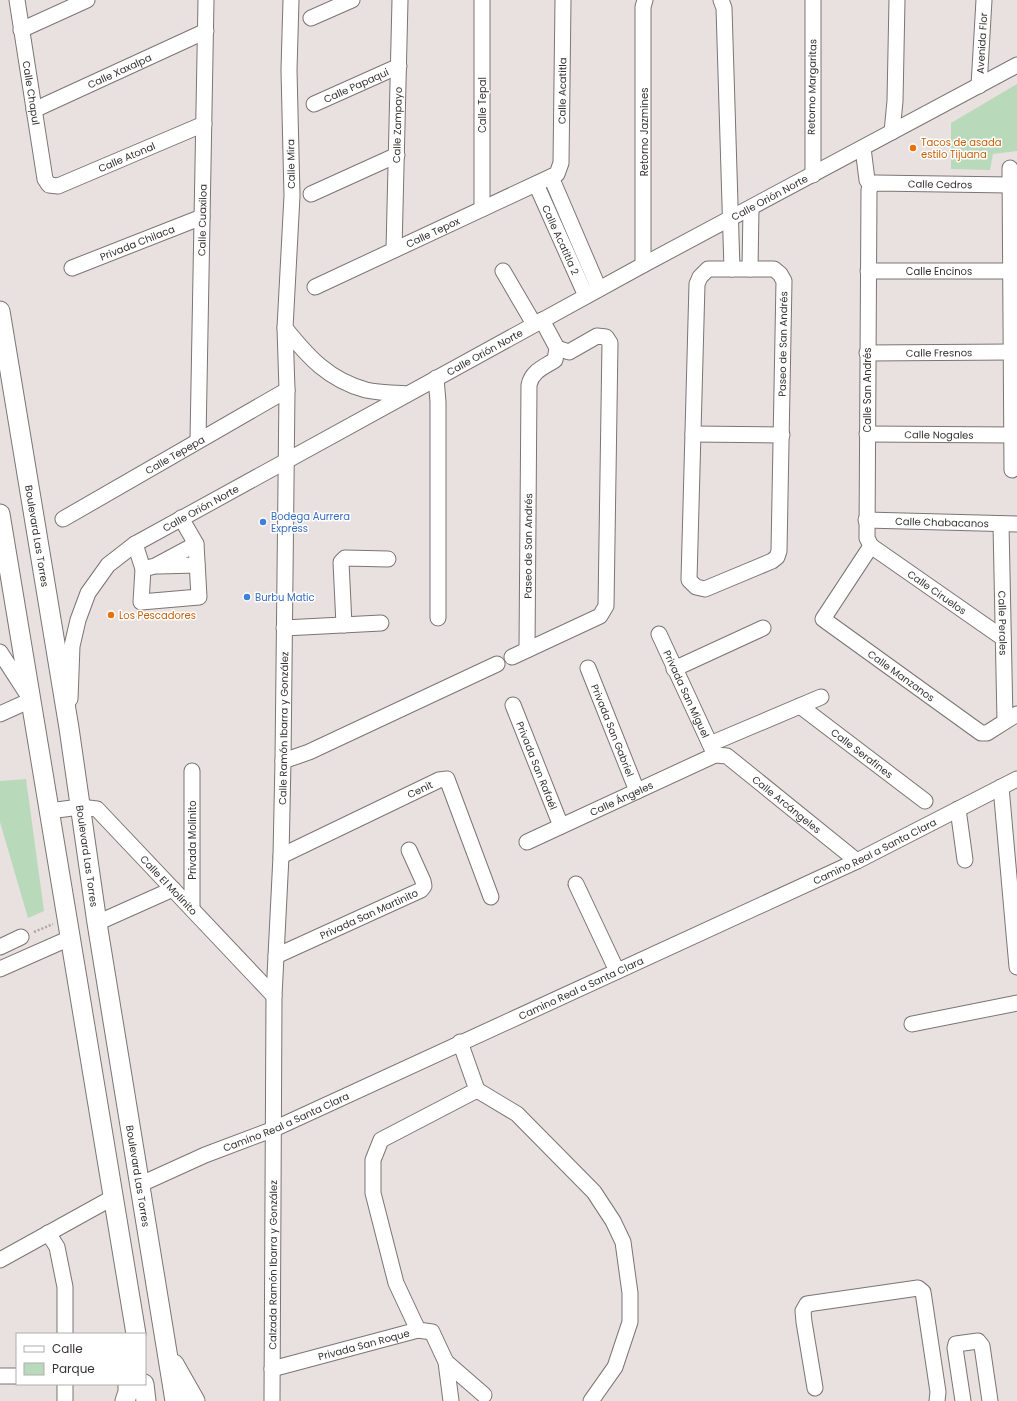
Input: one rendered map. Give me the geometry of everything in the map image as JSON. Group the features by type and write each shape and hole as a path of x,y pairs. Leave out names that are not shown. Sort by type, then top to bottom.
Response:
{"main road":[{"name":"Boulevard Las Torres","path":"0,311 69,728 97,924 175,1401"},
{"path":"0,514 50,811 112,1198 136,1333"},
{"path":"128,1333 129,1289"},
{"path":"168,1354 195,1401"},
{"path":"124,1401 128,1392 128,1385"},
{"path":"144,1385 146,1401"}],"street":[{"name":"Calle Chapul","path":"17,0 45,179 49,185"},
{"path":"21,30 87,0"},
{"name":"Calle Cuaxiloa","path":"198,440 206,0"},
{"name":"Calle Mira","path":"285,328 292,196 289,70 291,0"},
{"path":"311,18 352,0"},
{"name":"Calle Zampayo","path":"394,250 400,0"},
{"name":"Calle Tepal","path":"482,0 482,209"},
{"name":"Calle Acatitla","path":"551,177 557,174 561,162 563,0"},
{"name":"Retorno Jazmines","path":"644,265 643,7 645,0"},
{"path":"721,0 724,8 732,218 732,269"},
{"name":"Retorno Margaritas","path":"813,0 813,175"},
{"path":"892,132 895,101 897,0"},
{"name":"Avenida Flor","path":"979,86 984,0"},
{"name":"Calle Xaxalpa","path":"34,110 206,31"},
{"name":"Calle Orión Norte","path":"69,728 72,646 78,620 88,593 108,565 135,544 538,322 1017,65"},
{"name":"Calle Papaqui","path":"314,104 399,66"},
{"name":"Calle Atonal","path":"49,185 58,186 204,124"},
{"name":"Calle San Andrés","path":"867,146 873,184 869,190 866,520 867,538 871,546"},
{"path":"311,194 397,154"},
{"path":"1010,168 1012,470"},
{"name":"Calle Tepox","path":"315,287 551,177"},
{"name":"Calle Acatitla 2","path":"551,177 600,289"},
{"name":"Calle Acatitla 2","path":"536,184 586,296"},
{"name":"Calle Cedros","path":"873,184 1010,185"},
{"path":"750,269 751,208"},
{"name":"Privada Chilaca","path":"72,268 202,217"},
{"name":"Paseo de San Andrés","path":"708,269 750,269 774,269 780,274 784,281 779,551 777,557 772,561 705,589 696,587 689,580 697,284 700,276 708,269"},
{"path":"503,270 560,353"},
{"name":"Calle Encinos","path":"868,271 1010,271"},
{"path":"285,328 309,357 335,378 367,390 406,394"},
{"name":"Calle Ramón Ibarra y González","path":"274,1129 274,996 281,856 283,761 287,390 285,328"},
{"name":"Paseo de San Andrés","path":"512,658 600,616 606,606 610,343 606,337 597,336 560,353 536,371 530,377 528,384 528,650"},
{"name":"Calle Fresnos","path":"868,353 1011,352"},
{"path":"436,378 438,402 438,618"},
{"name":"Calle Tepepa","path":"63,519 287,390"},
{"path":"693,434 782,435"},
{"name":"Calle Nogales","path":"867,434 1012,435"},
{"path":"135,544 149,567 141,602 199,597 196,544 181,518"},
{"name":"Calle Chabacanos","path":"866,520 1017,524"},
{"name":"Calle Perales","path":"1001,524 1003,638 1011,717"},
{"path":"149,567 196,544"},
{"name":"Calle Manzanos","path":"871,546 823,619 981,733 987,733 1011,717"},
{"name":"Calle Ciruelos","path":"871,546 1003,638"},
{"path":"344,625 341,562 345,558 388,559"},
{"path":"149,567 197,565"},
{"path":"284,628 381,624"},
{"path":"674,669 763,628"},
{"name":"Privada San Miguel","path":"659,634 712,749"},
{"path":"0,652 31,700 0,714"},
{"path":"283,761 309,752 497,664"},
{"name":"Privada San Gabriel","path":"588,668 637,791"},
{"name":"Calle Ángeles","path":"527,842 637,791 712,749 821,697"},
{"name":"Privada San Rafaél","path":"513,705 561,826"},
{"name":"Calle Serafines","path":"800,706 925,801"},
{"name":"Calle Arcángeles","path":"712,749 727,756 857,861"},
{"name":"Privada Molinito","path":"192,771 192,909"},
{"name":"Cenit","path":"281,856 439,780 447,779 491,897"},
{"name":"Camino Real a Santa Clara","path":"139,1185 205,1155 274,1129 460,1042 857,861 1017,779"},
{"path":"1001,787 1017,967"},
{"name":"Calle El Molinito","path":"50,811 80,807 97,809 274,996"},
{"path":"958,809 965,860"},
{"name":"Privada San Martinito","path":"276,956 421,890 424,886 424,881 409,850"},
{"path":"576,884 617,971"},
{"path":"97,924 173,889"},
{"path":"0,947 21,937"},
{"path":"0,969 70,938"},
{"path":"912,1024 1017,1003"},
{"path":"460,1042 477,1090 517,1114 594,1192 613,1220 622,1242 630,1293 630,1322 615,1367 591,1401"},
{"path":"418,1330 396,1283 373,1193 373,1160 382,1140 477,1090"},
{"name":"Calzada Ramón Ibarra y González","path":"272,1401 274,1129"},
{"path":"0,1260 112,1198"},
{"path":"48,1233 57,1247 65,1287 65,1333"},
{"path":"814,1388 803,1311 807,1304 918,1288 923,1292 938,1392 937,1401"},
{"name":"Privada San Roque","path":"272,1369 418,1330 432,1332 446,1362 451,1401"},
{"path":"963,1401 955,1348 956,1344 978,1341 982,1346 990,1401"},
{"path":"446,1362 484,1395"},
{"path":"0,1376 16,1376"},
{"path":"65,1385 65,1401"}],"path":[{"path":"21,937 67,919"}],"green space":[{"path":"1017,84 1017,151 993,154 990,170 951,169 951,123"},
{"path":"26,779 44,911 28,918 0,822 0,781"}],"place":[{"name":"Tacos de asada estilo Tijuana","path":"913,148"},
{"name":"Bodega Aurrera Express","path":"263,522"},
{"name":"Burbu Matic","path":"247,597"},
{"name":"Los Pescadores","path":"111,615"}]}
